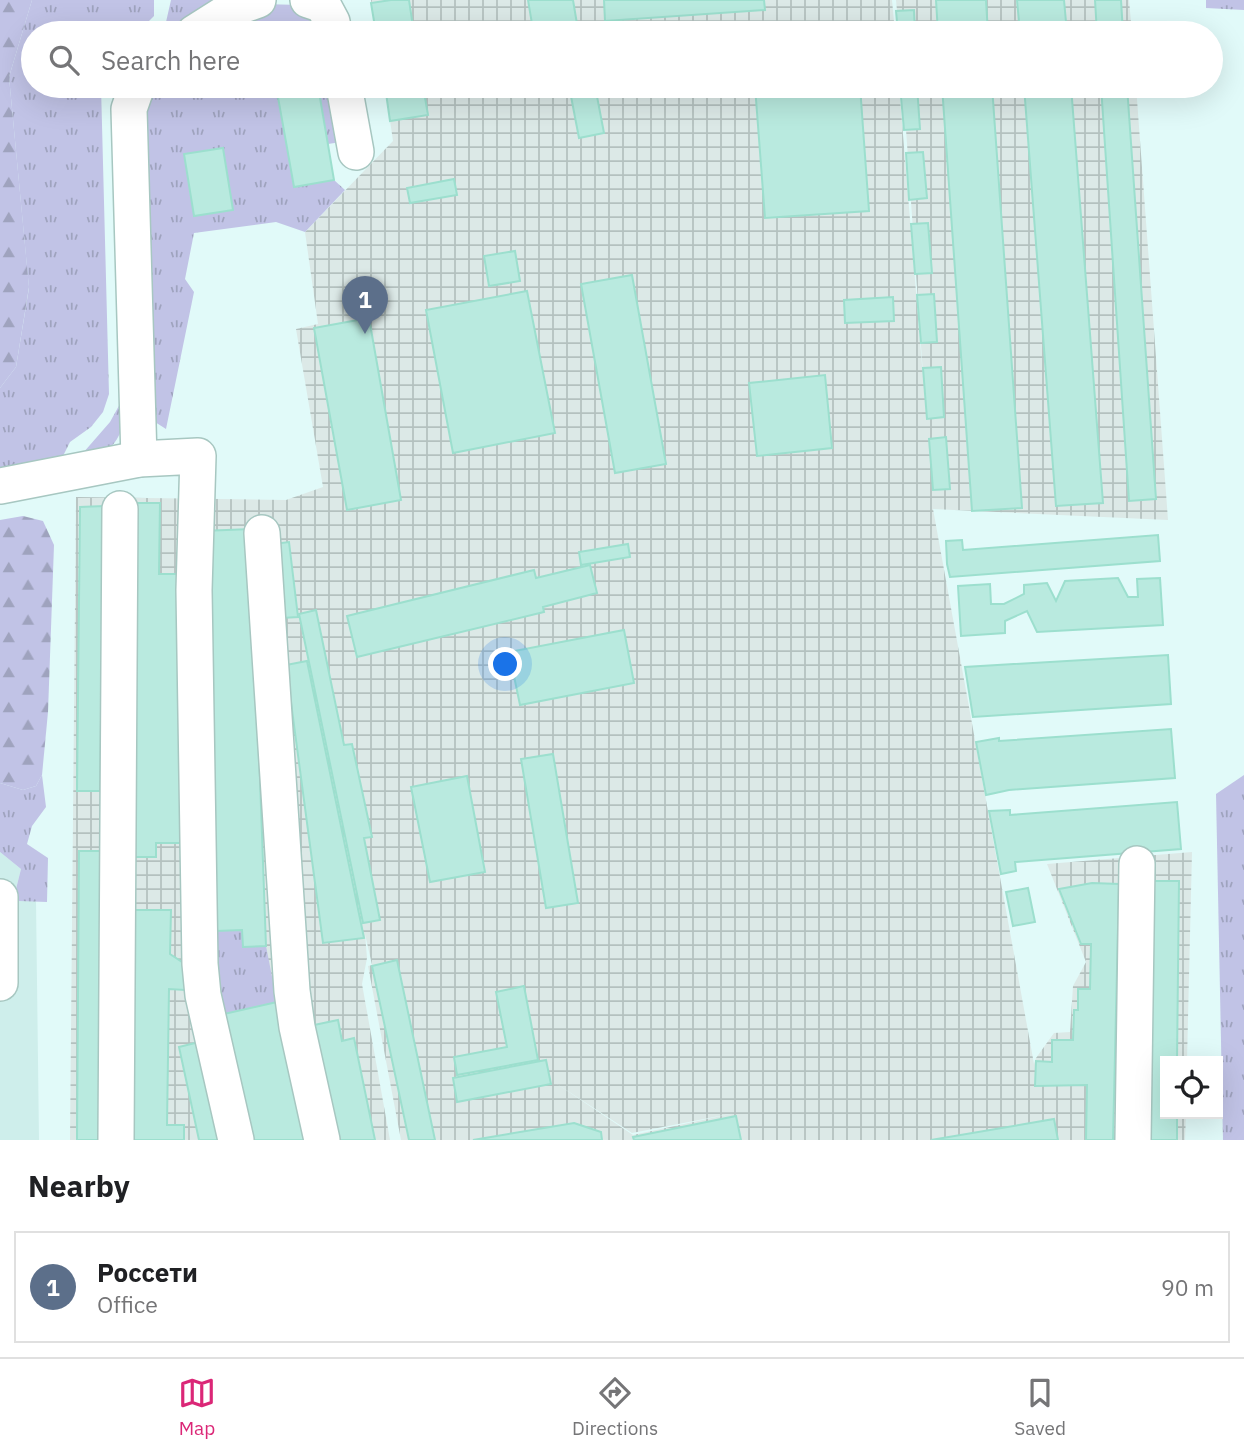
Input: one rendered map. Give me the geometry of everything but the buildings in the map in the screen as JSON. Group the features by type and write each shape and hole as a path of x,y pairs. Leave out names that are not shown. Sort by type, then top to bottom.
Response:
{"street":[{"path":"213,21 232,9 258,0"},
{"path":"308,0 323,5 331,21"},
{"path":"133,98 130,109 139,459"},
{"path":"346,98 356,152"},
{"path":"0,486 139,459 198,456 194,590 200,964 203,995 236,1140"},
{"path":"116,1140 120,509"},
{"path":"262,533 292,991 321,1140"},
{"path":"1133,1140 1137,864"},
{"path":"0,897 0,983"}],"shaded area":[{"path":"371,0 892,0 894,21 374,21"},
{"path":"896,0 1129,0 1131,21 898,21"},
{"path":"387,98 900,98 924,389 904,98 1137,98 1168,520 933,509 1034,1064 1054,1033 1070,1032 1073,986 1086,962 1047,864 1192,852 1187,1056 1160,1056 1160,1119 1186,1119 1185,1140 401,1140 368,966 372,965 365,934 367,958 362,984 390,1140 70,1140 76,497 286,500 323,487 296,329 318,324 305,232 393,141","holes":["554,1082 632,1133 735,1113 633,1135"]},
{"path":"0,852 21,869 15,893 19,901 36,901 39,1140 0,1140"}],"green space":[{"path":"0,0 32,0 26,21 21,21 21,37 9,77 29,287 16,367 0,388"},
{"path":"32,0 154,0 154,16 149,21 26,21"},
{"path":"171,0 237,0 203,21 166,21"},
{"path":"1206,0 1244,0 1244,10 1206,8"},
{"path":"261,4 301,5 313,21 229,21"},
{"path":"21,37 21,98 101,98 109,394 103,412 91,427 70,442 59,464 0,473 0,388 16,367 29,288 9,77"},
{"path":"114,98 125,98 127,415 119,436 110,447 97,455 76,461 110,422 121,402"},
{"path":"145,98 278,98 294,186 334,180 345,190 305,232 276,222 194,233 185,279 194,292 166,429 155,422 137,119","holes":["223,148 233,210 194,216 184,155"]},
{"path":"320,98 333,98 341,142 328,144"},
{"path":"23,516 43,521 54,545 48,712 42,775 36,786 23,790 0,783 0,520"},
{"path":"42,775 46,807 32,826 27,844 48,858 47,902 19,901 15,893 21,869 0,852 0,783 23,790 36,786"},
{"path":"1244,775 1244,1140 1223,1140 1216,794"},
{"path":"242,930 243,947 266,946 277,1002 224,1014 214,995 216,931"}],"place":[{"name":"Россети","path":"365,334"}]}
